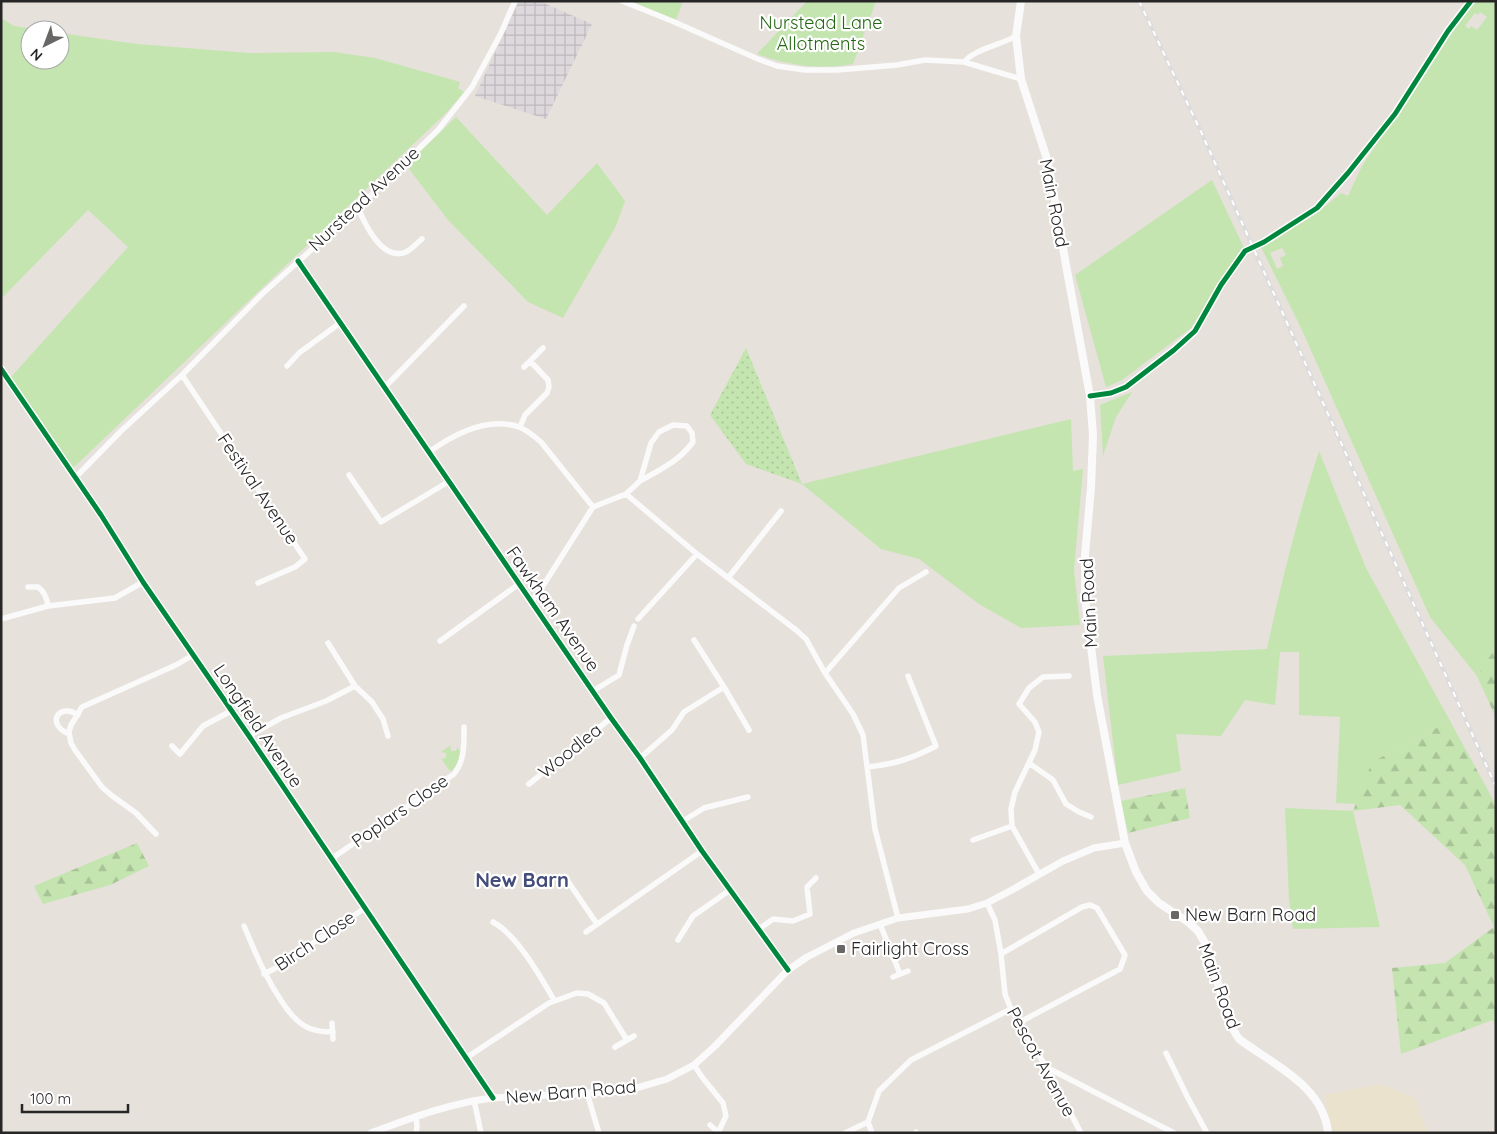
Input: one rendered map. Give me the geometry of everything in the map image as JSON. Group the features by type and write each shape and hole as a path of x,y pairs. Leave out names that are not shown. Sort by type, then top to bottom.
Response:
{"main road":[{"name":"Main Road","path":"1021,1 1016,36 1021,79 1046,156 1090,396 1093,435 1091,488 1085,555 1085,598 1097,695 1125,843 1136,872 1146,891 1159,903 1188,922 1198,931 1205,943 1233,1031 1239,1039 1294,1077 1305,1087 1323,1114 1328,1133"}],"street":[{"name":"Nurstead Avenue","path":"74,478 121,431 182,376 262,294 358,208 438,130 458,103 466,96 487,60 515,1"},
{"path":"622,1 777,66 805,70 837,70 897,65 925,60 964,62 1021,79"},
{"path":"1090,396 1111,393 1126,387 1174,350 1194,330 1221,285 1245,251 1264,242 1317,208 1348,173 1394,114 1448,31 1471,1"},
{"path":"964,62 969,56 1006,42 1016,36"},
{"path":"358,208 366,228 383,249 395,253 406,252 422,239"},
{"name":"Fawkham Avenue","path":"298,261 702,851 788,970"},
{"path":"385,387 464,306"},
{"path":"287,366 299,353 340,323"},
{"path":"524,367 543,348"},
{"path":"520,427 525,415 547,394 550,387 548,380 530,361"},
{"name":"Longfield Avenue","path":"1,369 493,1098"},
{"name":"Festival Avenue","path":"182,376 305,559 296,567 258,583"},
{"path":"429,452 455,435 480,426 506,424 520,427 541,442 593,507"},
{"path":"531,602 593,507 626,494 640,481 674,462 685,453 693,442 692,433 687,426 672,425 659,432 651,443 640,481"},
{"path":"349,475 381,522 448,482"},
{"path":"626,494 697,554 806,639 825,673 853,714 863,735 875,829 898,918"},
{"path":"728,578 766,528 782,511"},
{"path":"638,619 697,554"},
{"path":"825,673 899,588 926,572"},
{"path":"1,620 48,606 116,598 143,582"},
{"path":"28,587 39,584 47,598 48,606"},
{"path":"440,641 519,584"},
{"name":"Fawkham Avenue","path":"593,691 619,675 626,645 634,626"},
{"path":"694,640 749,730"},
{"path":"328,643 355,686 372,702 383,719 388,736"},
{"path":"156,834 136,813 102,786 71,743 69,734 71,724 82,707 176,665 193,655"},
{"path":"867,767 898,763 916,757 936,746 908,676"},
{"path":"1039,874 1012,826 1011,809 1015,792 1035,750 1039,732 1035,722 1019,704 1028,688 1043,677 1069,676"},
{"path":"249,736 281,718 326,701 355,686"},
{"path":"640,758 672,730 684,712 724,687"},
{"path":"69,734 58,727 56,718 59,713 64,711 78,715"},
{"path":"172,746 180,754 203,726 231,711"},
{"name":"Woodlea","path":"529,784 611,718"},
{"name":"Poplars Close","path":"331,859 454,774 462,758 464,727"},
{"path":"1029,763 1053,780 1066,804 1079,812 1091,816"},
{"path":"683,821 704,808 748,797"},
{"path":"973,840 1012,826"},
{"name":"New Barn Road","path":"371,1133 440,1108 474,1100 626,1091 667,1079 694,1065 715,1046 788,970 807,956 854,932 898,918 968,909 1010,891 1063,861 1094,848 1125,843"},
{"path":"586,932 702,851"},
{"path":"565,877 597,924"},
{"path":"759,929 773,919 793,922 810,914 806,887 816,878"},
{"path":"678,940 693,916 730,890"},
{"name":"Pescot Avenue","path":"987,902 995,920 1001,954 1004,994 1011,1009 1046,1066 1081,1133"},
{"path":"1001,954 1090,904 1097,908 1125,955 1120,969 1020,1022"},
{"name":"Birch Close","path":"264,974 273,970 365,908"},
{"path":"493,922 502,928 531,962 554,1000"},
{"path":"880,924 900,974"},
{"name":"Birch Close","path":"244,926 264,974 290,1014 298,1022 313,1030 333,1035 332,1023"},
{"path":"893,977 908,971"},
{"path":"466,1058 554,1000 580,993 596,998 605,1004 626,1040"},
{"path":"872,1133 868,1122 879,1091 911,1060 1011,1009"},
{"path":"615,1047 634,1036"},
{"path":"1166,1053 1207,1133"},
{"path":"694,1065 723,1103 726,1116 718,1132 710,1125"},
{"path":"1046,1066 1174,1133"},
{"path":"587,1093 599,1133"},
{"path":"474,1100 481,1133"},
{"path":"416,1116 416,1133"},
{"path":"845,1133 868,1122"}],"shaded area":[{"path":"519,1 539,1 592,24 546,119 475,96"},
{"path":"1380,1084 1414,1097 1428,1133 1332,1133 1324,1095"}],"green space":[{"path":"631,1 683,1 676,20"},
{"name":"Nurstead Lane Allotments","path":"807,1 876,1 853,64 828,67 804,66 757,54"},
{"path":"1476,1 1496,1 1496,647 1477,676 1430,617 1302,330 1261,247 1316,214 1341,193 1348,196 1362,166 1456,27","holes":["1480,12 1487,17 1477,30 1471,26 1469,29 1465,26 1475,13 1478,15","1282,248 1286,255 1280,258 1283,266 1277,269 1270,253"]},
{"path":"1,18 14,26 20,27 20,70 70,70 70,34 137,44 249,53 334,52 375,58 460,82 458,88 464,92 447,112 73,468 11,377 128,247 88,210 1,299"},
{"path":"456,117 547,215 597,163 625,201 616,226 563,318 528,302 448,220 406,165"},
{"path":"1212,180 1244,248 1191,328 1122,380 1106,387 1075,275"},
{"path":"746,348 802,484 746,464 710,415"},
{"path":"1132,392 1116,417 1103,456 1100,405"},
{"path":"1071,419 1073,471 1083,469 1074,570 1080,625 1021,628 979,604 919,559 881,549 802,484"},
{"path":"1319,451 1366,568 1450,721 1373,762 1356,804 1336,803 1340,717 1299,715 1299,652 1280,652 1275,705 1245,700 1221,736 1176,734 1181,771 1118,785 1103,656 1267,649 1290,549"},
{"path":"1496,647 1496,718 1477,676"},
{"path":"1450,721 1496,805 1496,1029 1493,1020 1401,1054 1392,968 1445,963 1494,927 1465,865 1400,805 1353,811 1372,762"},
{"path":"451,745 450,749 452,751 456,751 457,747 460,751 458,763 452,771 449,770 440,757 442,759 446,758 446,753 441,752"},
{"path":"1185,788 1190,818 1128,833 1121,801"},
{"path":"1285,808 1353,811 1380,927 1293,929 1289,900"},
{"path":"137,843 149,866 110,885 43,904 34,886"}],"railway":[{"path":"1139,1 1202,134 1496,787"}],"cycle path":[{"path":"1090,396 1111,393 1126,387 1174,350 1195,331 1221,285 1245,251 1264,242 1317,208 1348,173 1395,114 1448,31 1471,1"},
{"path":"298,261 702,851 788,970"},
{"path":"1,369 493,1098"}],"place":[{"name":"New Barn Road","path":"1175,915"},
{"name":"Fairlight Cross","path":"841,949"}],"district":[{"name":"New Barn","path":"522,880"}]}
